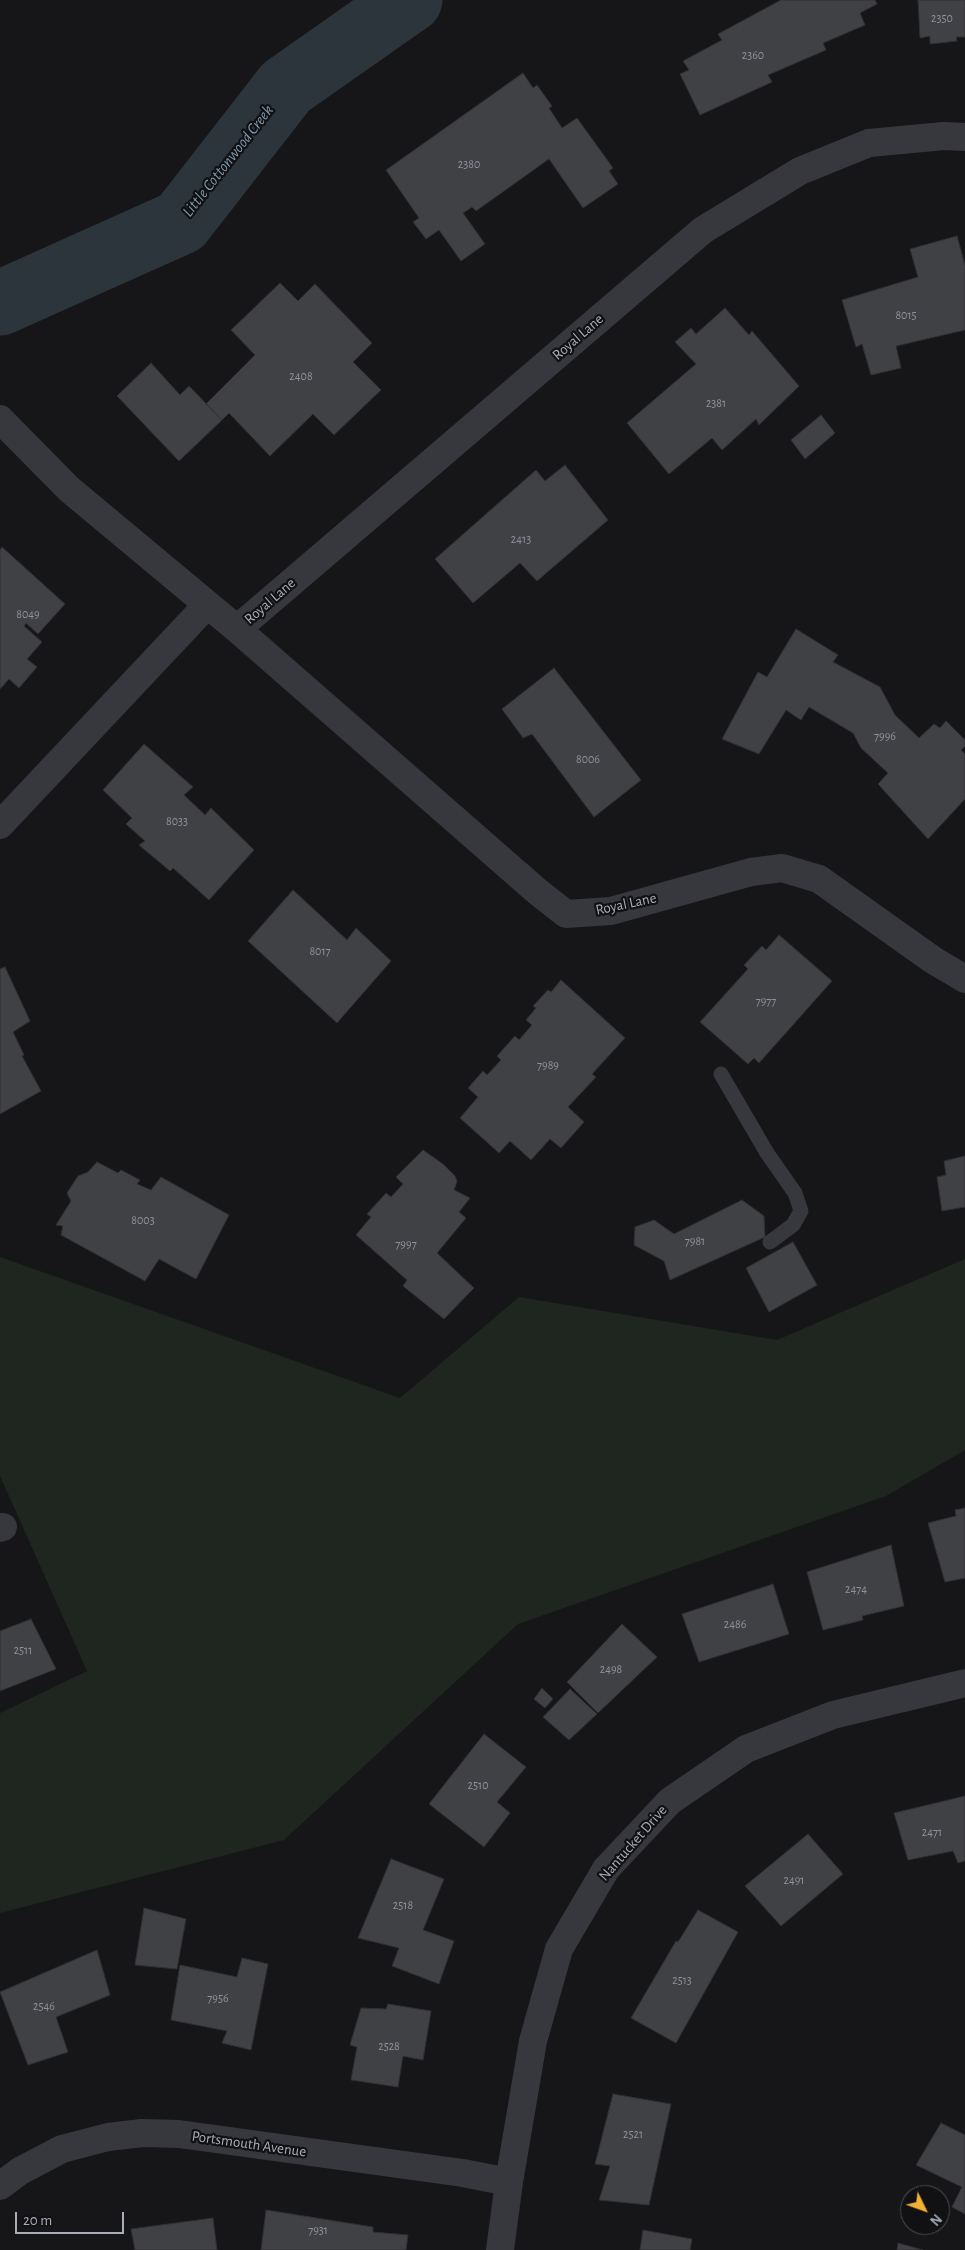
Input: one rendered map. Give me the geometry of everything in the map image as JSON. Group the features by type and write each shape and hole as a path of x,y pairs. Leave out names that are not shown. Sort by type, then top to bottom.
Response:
{"street":[{"name":"Royal Lane","path":"237,629 703,230 800,171 869,143 944,136 965,137"},
{"name":"Royal Lane","path":"0,419 70,489 237,629 538,892 566,914 610,911 751,872 782,868 819,879 934,960 965,979"},
{"path":"0,826 207,605"},
{"name":"Nantucket Drive","path":"500,2250 532,2041 559,1949 606,1869 670,1801 746,1749 832,1715 965,1683"},
{"name":"Portsmouth Avenue","path":"0,2186 20,2170 62,2149 108,2137 142,2133 179,2134 463,2173 509,2182"}],"lane":[{"path":"721,1074 767,1153 795,1193 801,1211 793,1225 770,1242"}],"shaded area":[{"path":"0,1257 400,1398 519,1297 777,1340 965,1259 965,1450 886,1496 518,1624 284,1840 0,1913 0,1713 87,1671 0,1476"}],"building":[{"path":"781,0 875,0 877,4 860,13 865,25 823,43 826,50 768,75 772,82 700,115 680,74 689,70 683,61 722,40 718,34"},
{"path":"918,0 965,0 965,37 956,37 957,41 930,44 930,36 920,38"},
{"path":"523,73 533,88 537,85 552,106 549,108 562,128 577,118 613,168 609,171 618,184 583,208 549,159 476,211 472,207 463,213 485,244 461,261 439,230 426,239 413,222 419,218 386,170"},
{"path":"957,236 965,265 965,330 896,346 901,368 871,375 862,344 856,347 842,300 918,277 910,249"},
{"path":"280,283 298,301 315,284 372,343 353,362 381,390 334,435 313,414 270,456 229,413 222,420 206,404 255,355 231,330"},
{"path":"725,308 749,335 752,331 799,386 759,425 756,419 722,450 712,438 669,474 627,423 696,364 675,342 691,328 696,334"},
{"path":"151,363 180,395 189,386 222,420 179,461 117,396"},
{"path":"821,415 835,433 805,459 791,440"},
{"path":"565,465 608,520 537,581 520,563 473,603 435,559 536,470 545,481"},
{"path":"2,547 65,604 38,634 26,623 24,626 42,642 27,659 37,667 19,688 9,679 0,689 0,550"},
{"path":"796,629 838,655 833,662 880,687 895,715 919,738 934,724 940,728 946,721 965,740 965,746 961,750 965,754 965,799 928,839 878,784 888,773 861,748 853,733 809,707 801,720 786,710 759,754 722,739 758,672 767,677"},
{"path":"554,668 641,780 594,817 532,734 523,738 502,709"},
{"path":"144,744 193,787 184,795 205,815 211,808 254,850 209,900 173,868 170,871 139,845 145,841 126,824 132,818 103,790"},
{"path":"293,890 347,940 356,928 391,961 337,1023 248,941"},
{"path":"779,935 832,981 759,1063 754,1058 748,1064 700,1022 748,969 744,965 762,946 766,950"},
{"path":"5,967 30,1021 13,1032 24,1055 22,1056 41,1091 0,1114 0,969"},
{"path":"561,980 625,1038 592,1074 596,1077 568,1107 584,1122 561,1148 550,1139 531,1160 510,1141 499,1153 460,1118 478,1097 468,1088 483,1071 487,1075 501,1060 497,1056 515,1036 519,1040 532,1025 526,1020 536,1008 533,1006 548,990 551,992"},
{"path":"423,1150 443,1164 455,1176 457,1181 454,1190 470,1198 459,1212 466,1218 437,1253 474,1288 444,1319 403,1286 407,1280 356,1235 371,1217 367,1214 386,1193 391,1197 403,1184 396,1177"},
{"path":"965,1156 965,1207 942,1211 937,1177 946,1175 944,1161"},
{"path":"97,1162 118,1173 121,1170 140,1180 137,1184 151,1190 161,1177 229,1215 196,1279 159,1259 145,1281 61,1235 63,1226 56,1225 71,1201 67,1193 78,1176 88,1172"},
{"path":"742,1200 764,1216 765,1237 670,1280 664,1261 634,1245 635,1227 654,1220 674,1234"},
{"path":"793,1242 817,1285 769,1312 746,1268"},
{"path":"965,1508 965,1578 945,1582 928,1523 956,1516 955,1510"},
{"path":"891,1545 904,1606 862,1616 863,1620 823,1630 807,1572"},
{"path":"773,1584 789,1634 699,1662 682,1614"},
{"path":"31,1619 56,1669 0,1691 0,1631"},
{"path":"622,1624 657,1657 598,1713 567,1682"},
{"path":"542,1688 553,1699 545,1708 534,1699"},
{"path":"570,1689 597,1714 569,1740 543,1717"},
{"path":"484,1734 526,1767 497,1802 510,1813 484,1847 429,1804"},
{"path":"965,1796 965,1861 958,1863 953,1851 908,1860 894,1813"},
{"path":"808,1834 843,1874 781,1926 745,1886"},
{"path":"391,1859 444,1879 423,1930 454,1941 439,1984 392,1966 399,1948 358,1938"},
{"path":"144,1908 186,1919 177,1969 135,1965"},
{"path":"698,1910 738,1932 676,2043 631,2018 676,1941 678,1942"},
{"path":"97,1950 110,1995 56,2017 68,2052 28,2065 0,1992"},
{"path":"242,1958 268,1964 251,2050 222,2043 227,2031 171,2020 180,1965 237,1977"},
{"path":"388,2004 431,2011 423,2060 403,2056 398,2087 351,2080 357,2047 350,2045 361,2008 386,2009"},
{"path":"613,2094 671,2104 649,2205 599,2200 610,2166 595,2164"},
{"path":"941,2123 965,2135 965,2214 952,2207 962,2187 916,2165"},
{"path":"266,2210 373,2227 373,2232 408,2235 406,2250 261,2250"},
{"path":"213,2218 217,2250 135,2250 131,2229"},
{"path":"643,2230 692,2239 690,2250 640,2250"},
{"path":"898,2243 923,2250 897,2250"}],"waterway":[{"name":"Little Cottonwood Creek","path":"0,303 181,222 286,87 410,0"}]}
